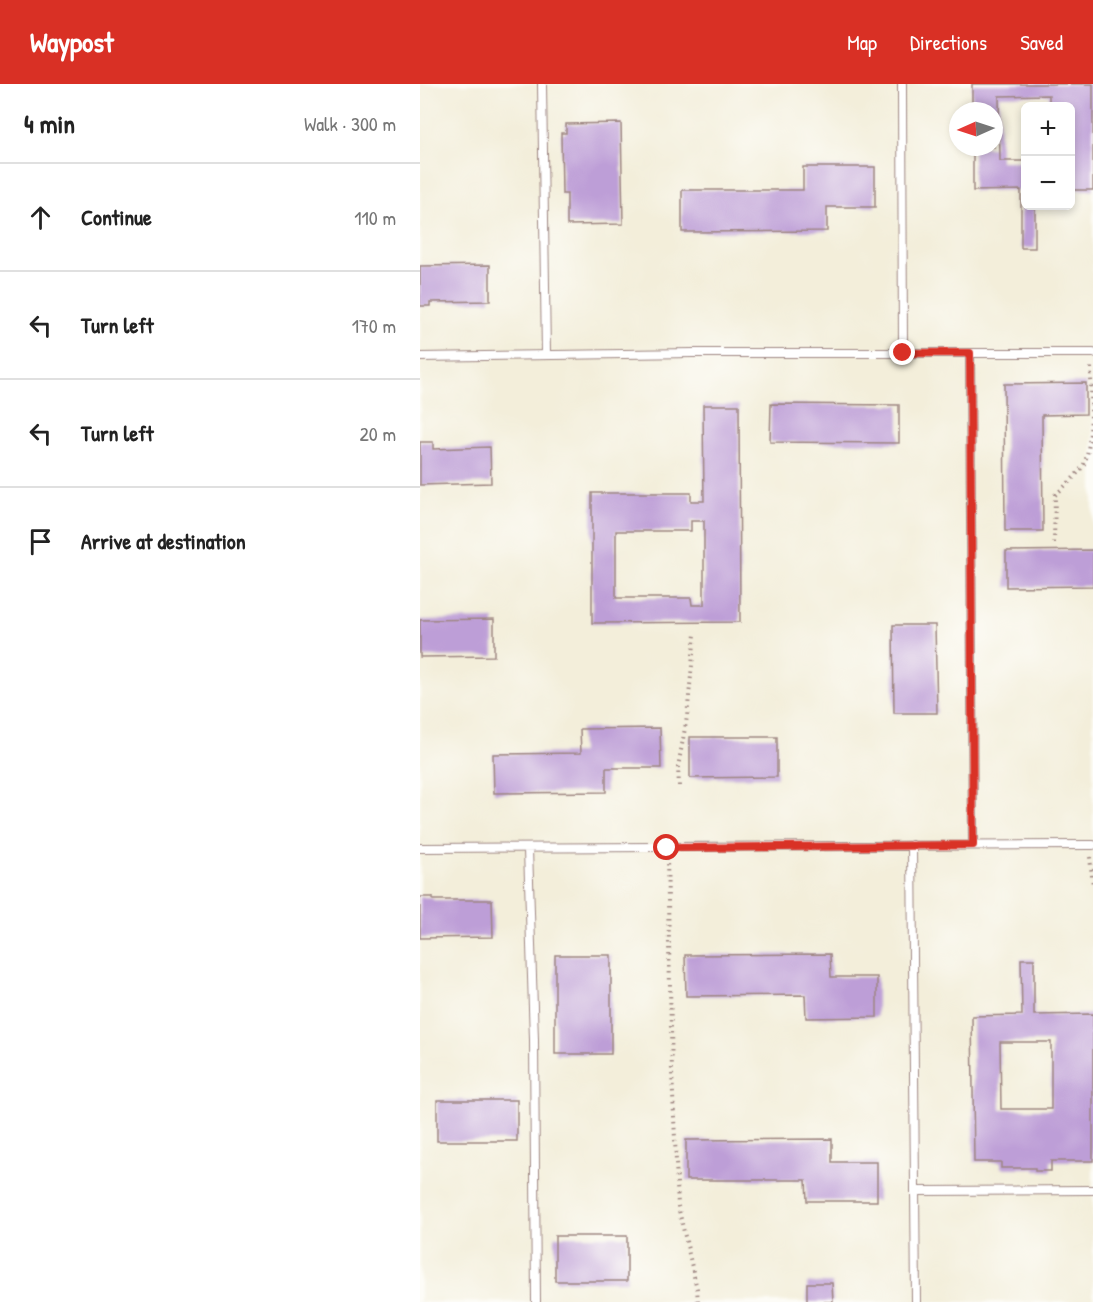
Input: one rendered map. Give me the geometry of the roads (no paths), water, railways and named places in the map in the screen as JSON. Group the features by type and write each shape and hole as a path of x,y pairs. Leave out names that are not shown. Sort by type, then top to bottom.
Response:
{"lane":[{"path":"542,84 546,354"},
{"path":"902,84 903,353"},
{"path":"970,353 973,845"},
{"path":"420,357 546,354 1092,353"},
{"path":"912,845 916,1302"},
{"path":"420,848 1091,845"},
{"path":"528,849 534,1040 536,1302"},
{"path":"915,1191 1093,1190"}]}
